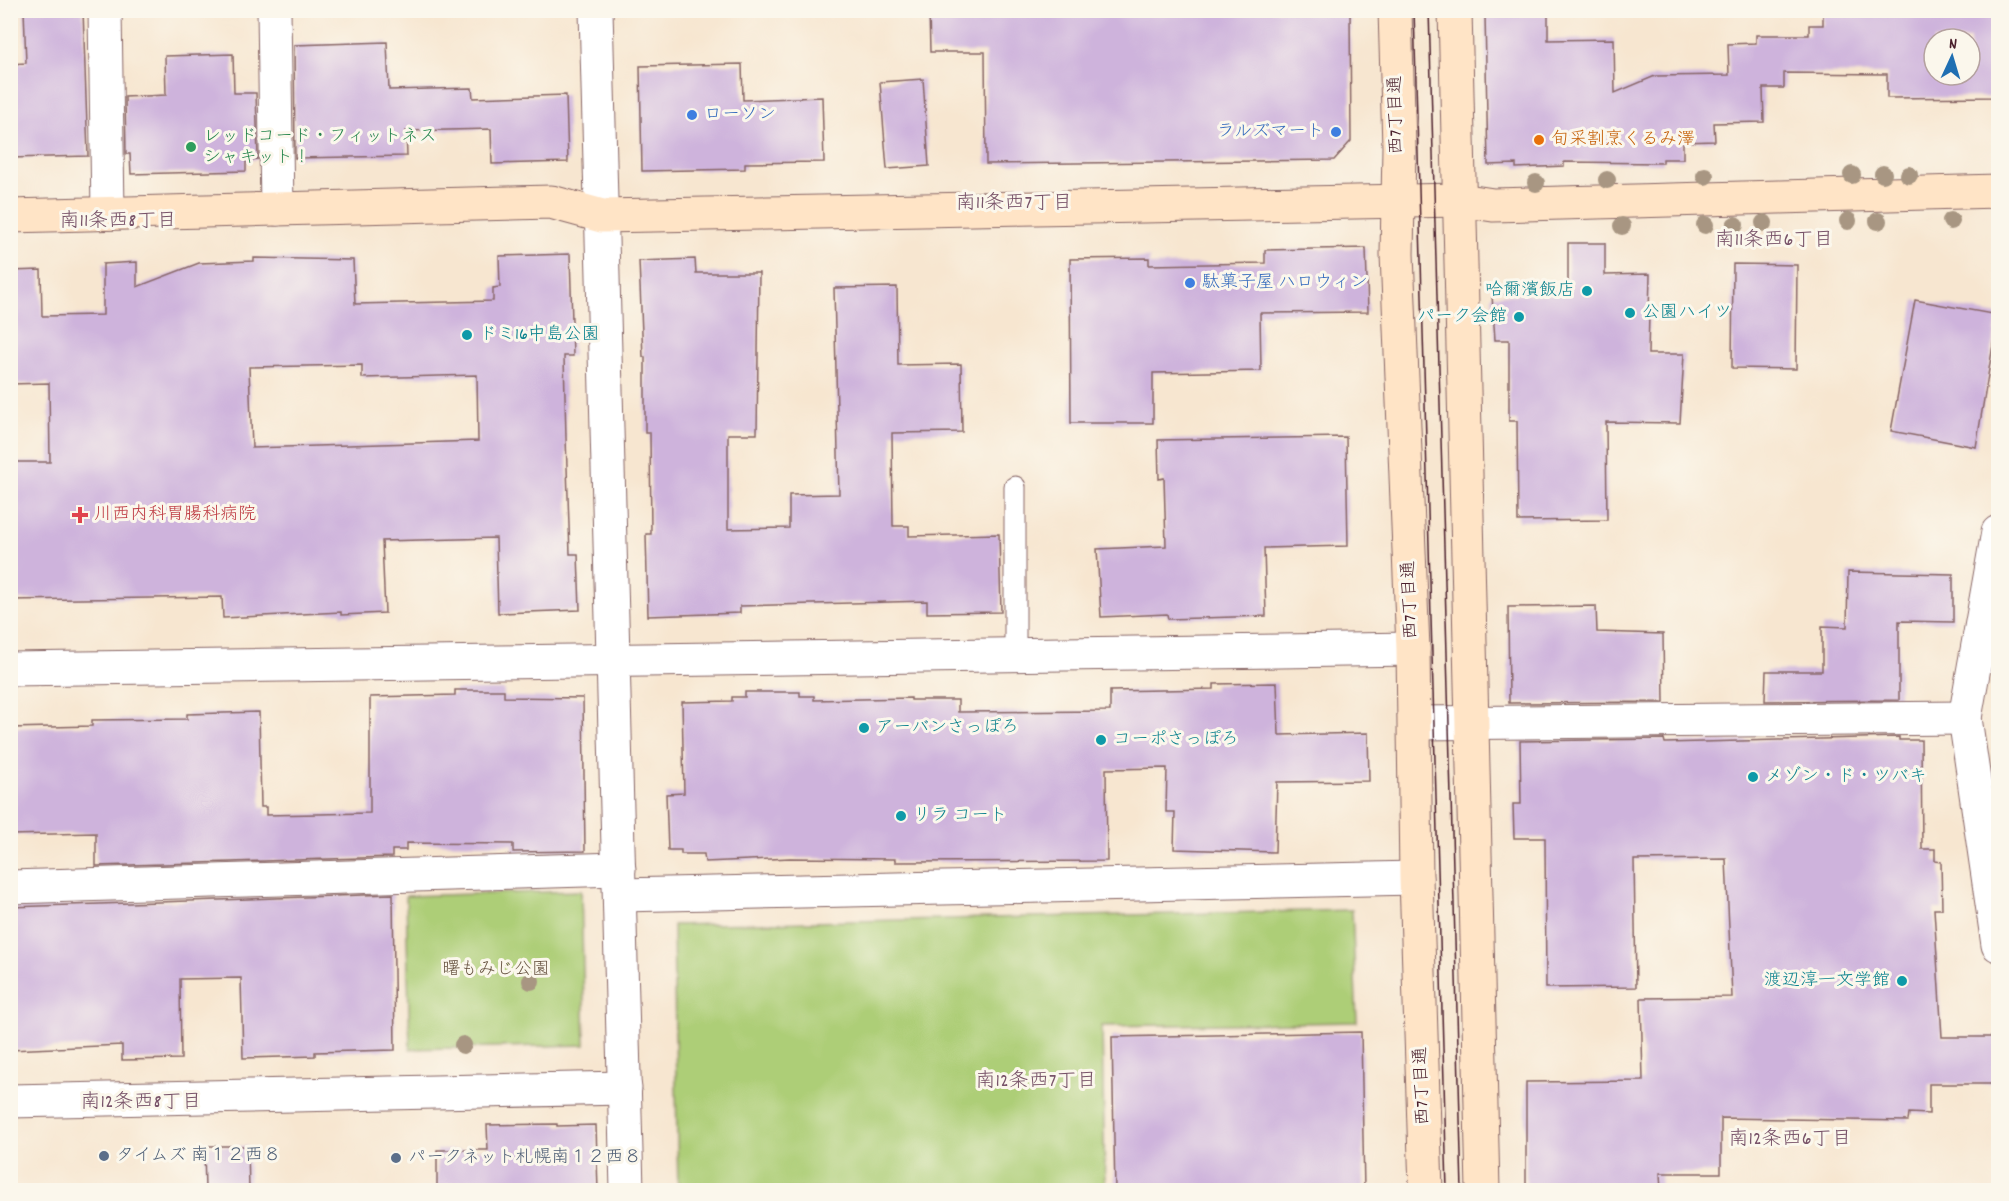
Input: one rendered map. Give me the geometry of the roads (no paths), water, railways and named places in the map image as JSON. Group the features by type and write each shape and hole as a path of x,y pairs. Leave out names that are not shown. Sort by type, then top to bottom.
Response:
{"street":[{"path":"105,10 108,213"},
{"path":"274,10 277,209"},
{"path":"596,10 627,1191"},
{"name":"西7丁目通","path":"1395,10 1399,147 1397,254 1413,649 1416,878 1426,1191"},
{"path":"1455,10 1484,1191"},
{"path":"10,216 551,202 602,216 1460,200 1493,205 1998,191"},
{"path":"1998,532 1965,718 1998,945"},
{"path":"10,669 1413,649"},
{"path":"1415,723 1965,718"},
{"path":"10,887 1416,878"},
{"path":"10,1101 625,1088"}],"lane":[{"path":"1015,487 1015,655"}],"tram line":[{"path":"1414,10 1447,1190"},
{"path":"1429,10 1462,1190"}],"place":[{"name":"ローソン","path":"692,115"},
{"name":"ラルズマート","path":"1336,132"},
{"name":"旬采割烹くるみ澤","path":"1539,140"},
{"name":"レッドコード・フィットネス シャキット！","path":"191,147"},
{"name":"駄菓子屋 ハロウィン","path":"1190,283"},
{"name":"哈爾濱飯店","path":"1587,291"},
{"name":"公園ハイツ","path":"1630,313"},
{"name":"パーク会館","path":"1519,317"},
{"name":"ドミ16中島公園","path":"467,335"},
{"name":"川西内科胃腸科病院","path":"80,515"},
{"name":"アーバンさっぽろ","path":"864,728"},
{"name":"コーポさっぽろ","path":"1101,740"},
{"name":"メゾン・ド・ツバキ","path":"1753,777"},
{"name":"リラ コート","path":"901,816"},
{"name":"渡辺淳一文学館","path":"1902,981"},
{"name":"タイムズ 南１２西８","path":"104,1156"},
{"name":"パークネット札幌南１２西８","path":"396,1158"}],"district":[{"name":"南11条西7丁目","path":"1014,204"},
{"name":"南11条西8丁目","path":"118,222"},
{"name":"南11条西6丁目","path":"1774,241"},
{"name":"南12条西7丁目","path":"1036,1082"},
{"name":"南12条西8丁目","path":"141,1103"},
{"name":"南12条西6丁目","path":"1790,1140"}],"park label":[{"name":"曙もみじ公園","path":"496,970"}]}
